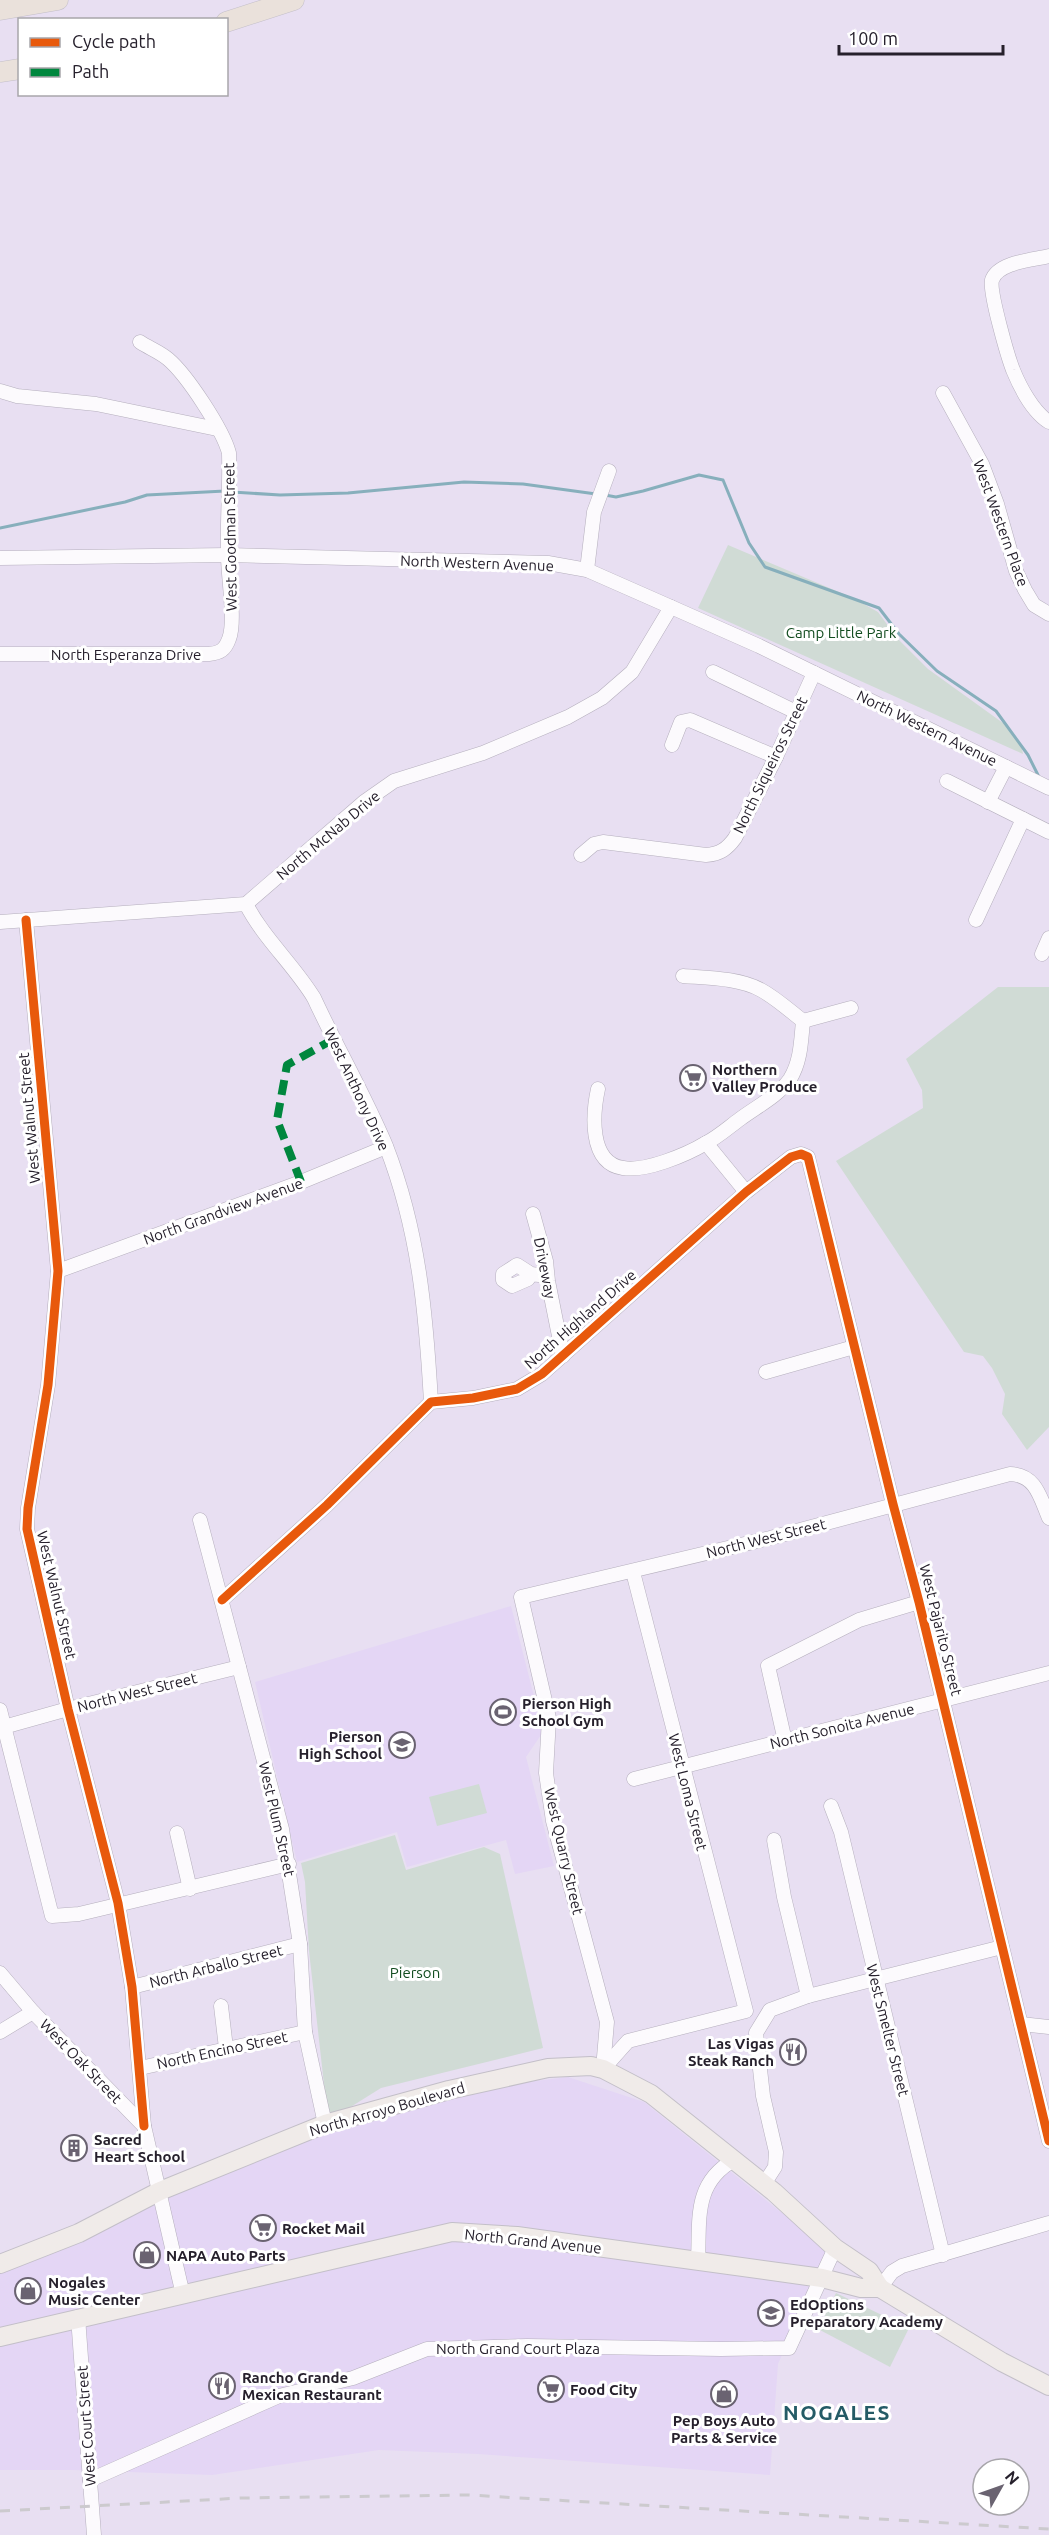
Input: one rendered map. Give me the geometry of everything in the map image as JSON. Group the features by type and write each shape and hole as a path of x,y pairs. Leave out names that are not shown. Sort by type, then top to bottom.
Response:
{"highway":[{"path":"0,10 58,0"},
{"path":"228,21 294,0"},
{"path":"0,72 18,69"}],"main road":[{"name":"North Arroyo Boulevard","path":"0,2264 79,2232 160,2191 325,2124 449,2090 548,2068 591,2066 603,2069 651,2094 764,2184 836,2248 869,2271 880,2288"},
{"name":"North Grand Avenue","path":"0,2337 78,2317 183,2295 452,2232 517,2236 822,2278 861,2288 880,2288 1002,2362 1049,2386"}],"street":[{"path":"1049,256 1006,267 992,280 992,295 1013,370 1035,409 1049,422"},
{"name":"West Goodman Street","path":"140,342 167,357 178,369 201,399 226,441 229,453 228,555 231,624"},
{"path":"0,391 17,396 96,404 217,429"},
{"name":"West Western Place","path":"943,393 982,464 997,504 1016,571 1025,590 1034,605 1049,614"},
{"path":"587,570 594,512 609,471"},
{"name":"North Western Avenue","path":"0,558 228,555 548,563 587,570 814,673 1049,788"},
{"name":"North McNab Drive","path":"246,904 364,802 394,781 483,753 568,717 602,698 632,672 671,607"},
{"name":"North Esperanza Drive","path":"0,654 216,654 226,646 231,624"},
{"path":"713,672 796,712"},
{"name":"North Siqueiros Street","path":"581,855 594,844 603,842 706,855 719,853 728,848 776,757 814,673"},
{"path":"672,745 682,721 690,720 776,757"},
{"path":"988,802 1006,767"},
{"path":"947,781 1049,832"},
{"path":"976,920 1023,819"},
{"path":"0,922 246,904"},
{"name":"West Anthony Drive","path":"246,904 256,922 290,963 314,998 386,1147 409,1224 421,1275 431,1402"},
{"name":"West Walnut Street","path":"26,920 58,1271 48,1385 26,1518 27,1529 68,1709 118,1903 132,1987 144,2126"},
{"path":"1042,954 1049,938"},
{"path":"683,976 749,985 762,991 803,1021"},
{"path":"803,1021 851,1008"},
{"path":"598,1089 594,1126 600,1150 609,1161 621,1168 654,1164 706,1143 776,1093 789,1081 800,1056 803,1021"},
{"path":"706,1143 746,1192"},
{"name":"North Grandview Avenue","path":"58,1271 301,1182 386,1147"},
{"name":"West Pajarito Street","path":"780,1164 801,1154 808,1157 892,1504 919,1602 1049,2141"},
{"name":"North Highland Drive","path":"431,1402 473,1398 517,1389 542,1374 780,1164"},
{"name":"Driveway","path":"533,1214 546,1261 563,1356"},
{"path":"531,1274 548,1276"},
{"path":"766,1372 854,1347"},
{"path":"222,1600 327,1505 431,1402"},
{"name":"North West Street","path":"521,1597 792,1533 892,1504 1010,1474 1022,1474 1036,1486 1049,1518"},
{"name":"West Plum Street","path":"200,1520 282,1829 300,1944 305,2032 325,2124"},
{"name":"West Loma Street","path":"603,2069 628,2041 746,2012 633,1572"},
{"name":"West Quarry Street","path":"521,1597 549,1718 546,1773 553,1821 607,2022 603,2069"},
{"path":"785,1741 768,1666 859,1620 919,1602"},
{"name":"North West Street","path":"3,1728 68,1709 239,1668"},
{"name":"North Sonoita Avenue","path":"634,1779 1049,1673"},
{"path":"0,1710 46,1901 50,1914 55,1917 79,1914 289,1864"},
{"name":"West Smelter Street","path":"831,1806 840,1832 943,2255"},
{"path":"177,1833 190,1888"},
{"path":"774,1840 784,1897 808,1996"},
{"name":"North Arballo Street","path":"132,1987 300,1944"},
{"path":"764,2184 775,2167 776,2152 763,2096 756,2033 770,2010 808,1996 1002,1947"},
{"name":"West Oak Street","path":"0,1973 33,2012 144,2126"},
{"path":"221,2006 226,2048"},
{"path":"0,2032 33,2012"},
{"path":"1021,2024 1049,2027"},
{"name":"North Encino Street","path":"140,2068 305,2032"},
{"path":"144,2126 183,2295"},
{"path":"698,2261 701,2207 705,2190 709,2180 721,2167 734,2160"},
{"path":"880,2288 892,2272 902,2266 1049,2223"},
{"name":"North Grand Court Plaza","path":"90,2480 279,2396 353,2378 427,2349 527,2346 789,2348 836,2248"},
{"name":"West Court Street","path":"78,2317 94,2535"}],"shaded area":[{"name":"Pierson High School","path":"511,1606 543,1732 526,1757 554,1866 515,1874 506,1840 407,1867 397,1832 297,1862 255,1682"},
{"path":"568,2077 644,2102 828,2250 778,2364 770,2475 478,2454 379,2450 212,2475 0,2470 0,2273 109,2222 291,2144 486,2087"}],"green space":[{"name":"Camp Little Park","path":"728,545 853,598 878,612 897,638 928,669 1003,723 1021,744 1023,754 698,608"},
{"path":"998,987 1049,987 1049,1427 1027,1450 1002,1414 1005,1394 992,1368 983,1356 964,1352 836,1161 923,1108 922,1090 906,1059"},
{"path":"479,1784 487,1813 437,1826 429,1797"},
{"name":"Pierson","path":"395,1835 406,1870 484,1847 500,1854 543,2048 381,2088 341,2113 335,2114 330,2112 326,2102 309,1951 305,1882 301,1863"},
{"path":"836,2293 909,2328 890,2367 818,2329"}],"waterway":[{"path":"605,495 616,497 699,475 723,480 749,543 765,567 879,608 899,634 937,671 996,711 1028,755 1040,779"},
{"path":"232,492 280,495 348,493 464,482 523,484 596,494"},
{"path":"0,528 125,502 147,495 225,491"}],"railway":[{"path":"0,2511 241,2498 469,2495 1049,2529"}],"marked path":[{"path":"301,1182 277,1120 287,1065 334,1039"}],"cycle path":[{"path":"26,920 58,1271 48,1385 28,1508 27,1529 68,1709 118,1903 132,1987 144,2126"},
{"path":"222,1600 327,1505 431,1402 473,1398 517,1389 542,1374 746,1192 791,1157 801,1154 808,1157 919,1602 1049,2141"}],"place":[{"name":"Northern Valley Produce","path":"693,1078"},
{"name":"Pierson High School Gym","path":"503,1712"},
{"name":"Pierson High School","path":"402,1745"},
{"name":"Las Vigas Steak Ranch","path":"793,2052"},
{"name":"Sacred Heart School","path":"74,2148"},
{"name":"Rocket Mail","path":"263,2228"},
{"name":"NAPA Auto Parts","path":"147,2255"},
{"name":"Nogales Music Center","path":"28,2291"},
{"name":"EdOptions Preparatory Academy","path":"771,2313"},
{"name":"Rancho Grande Mexican Restaurant","path":"222,2386"},
{"name":"Food City","path":"551,2389"},
{"name":"Pep Boys Auto Parts & Service","path":"724,2394"}],"district":[{"name":"NOGALES","path":"837,2412"}]}
